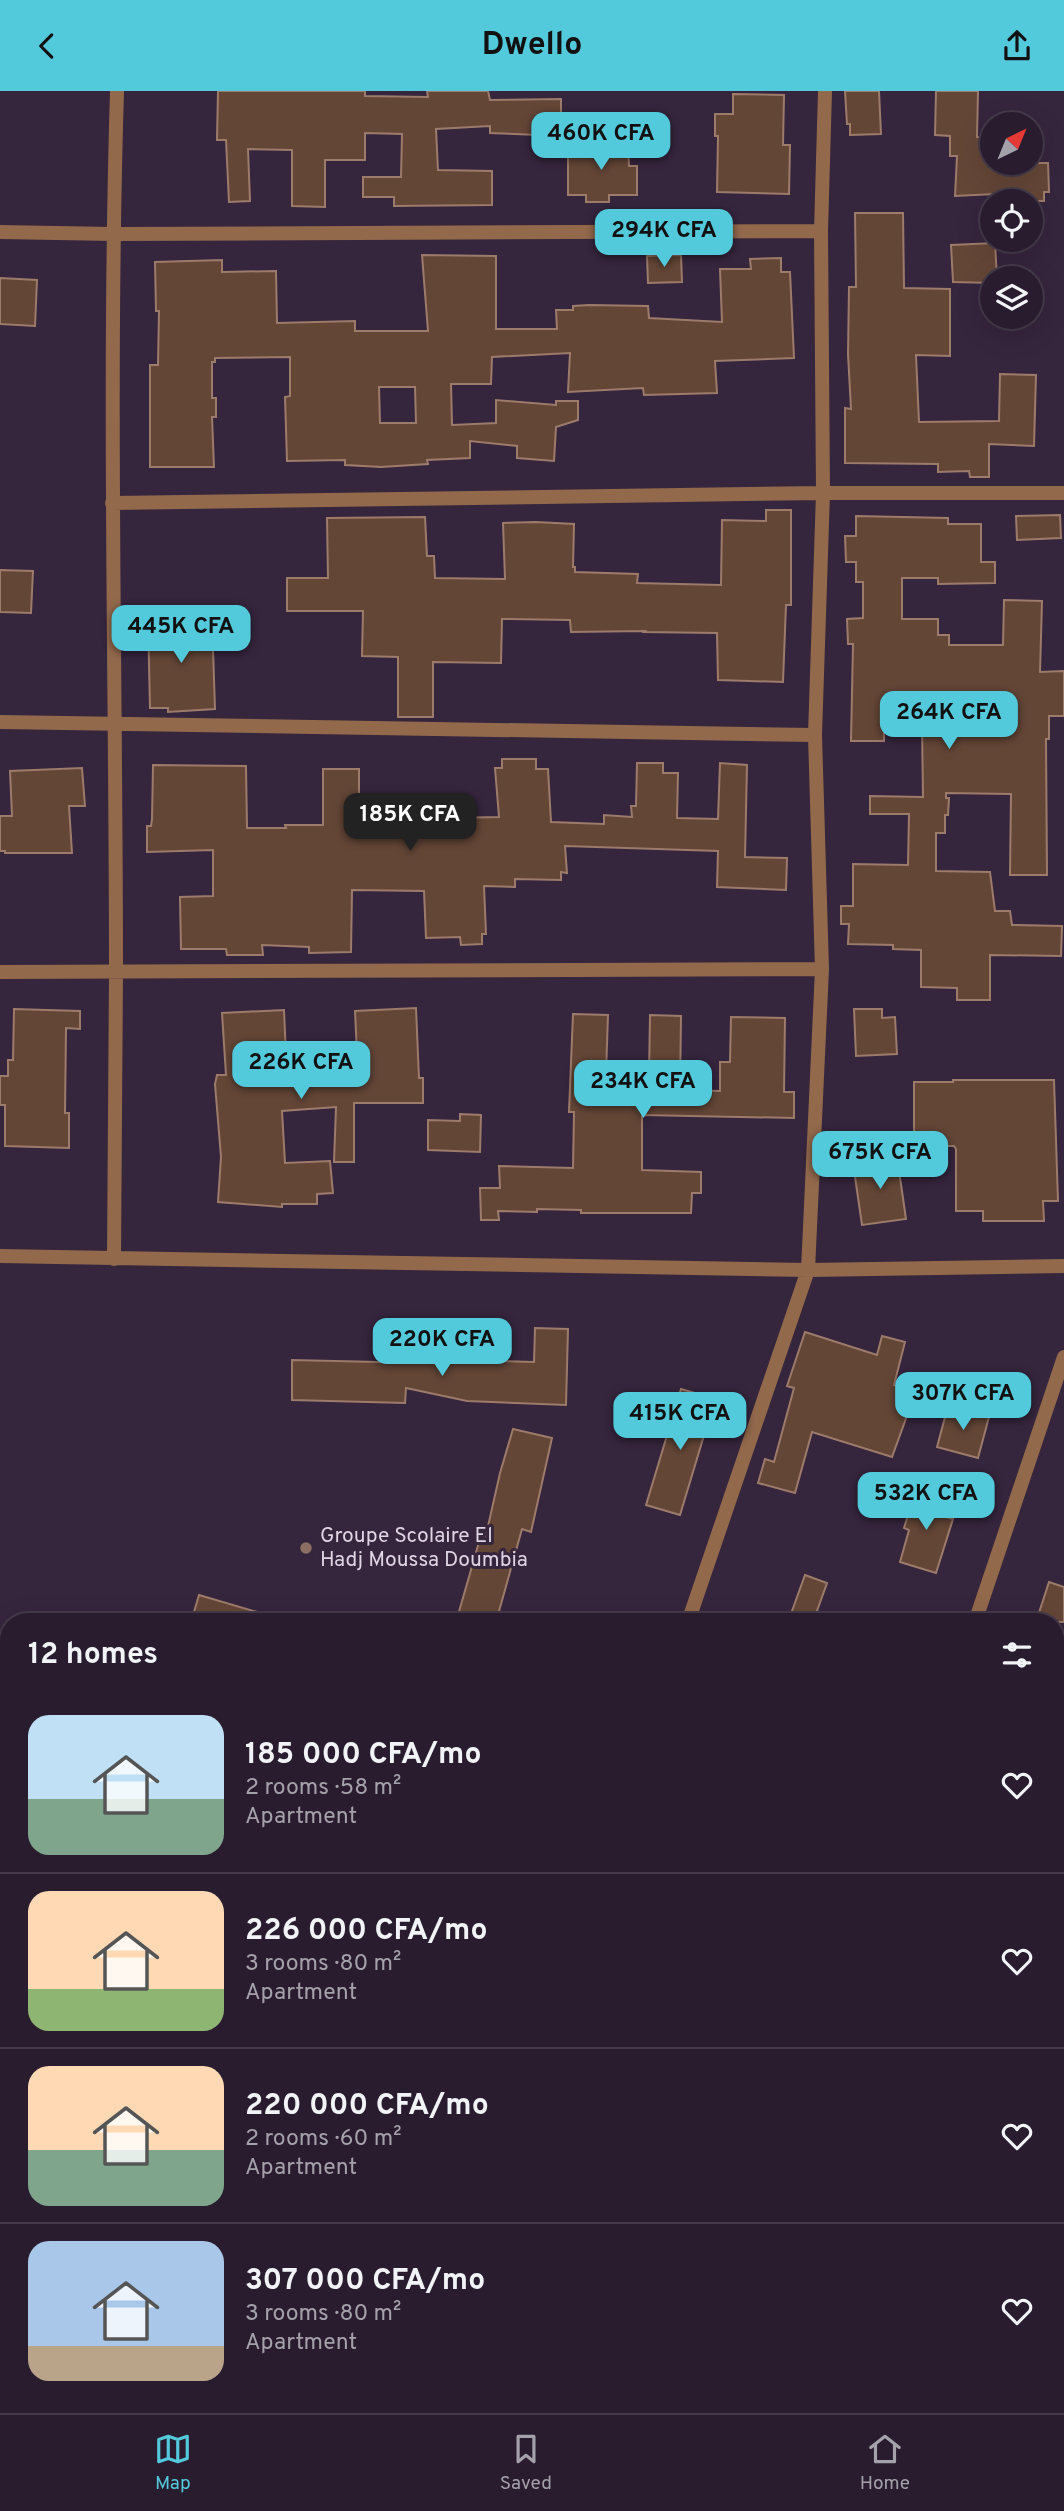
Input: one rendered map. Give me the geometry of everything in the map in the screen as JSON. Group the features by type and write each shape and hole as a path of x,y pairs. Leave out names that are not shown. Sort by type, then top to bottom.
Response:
{"street":[{"path":"114,1259 116,971 112,503 113,234 117,91"},
{"path":"691,1613 808,1270 822,969 815,734 823,493 821,231 825,91"},
{"path":"0,232 113,234 821,231"},
{"path":"112,503 823,493 1064,493"},
{"path":"0,722 815,734"},
{"path":"0,972 822,969"},
{"path":"0,1257 808,1270 1064,1266"},
{"path":"978,1613 1064,1357"}],"building":[{"path":"218,91 365,91 365,96 428,97 427,91 488,91 490,100 561,99 561,136 490,133 490,126 436,129 438,170 492,171 492,205 394,206 394,197 363,197 363,177 401,177 402,134 365,133 365,160 325,160 325,207 292,206 292,150 248,149 250,201 229,202 226,140 217,140"},
{"path":"845,91 879,91 881,134 850,135"},
{"path":"936,91 978,91 980,175 1043,175 1043,163 1048,163 1049,192 1044,192 1044,201 1043,189 980,189 980,195 955,196 957,156 950,156 950,136 935,135"},
{"path":"733,94 784,95 783,145 790,145 789,194 717,192 718,136 715,136 715,114 733,114"},
{"path":"568,144 628,145 629,166 637,166 637,195 609,195 609,202 586,202 586,195 568,195"},
{"path":"855,213 903,213 904,288 950,289 950,356 916,355 919,422 999,421 1000,374 1036,375 1034,446 989,444 989,477 970,477 969,471 938,472 938,464 845,463 845,408 851,409 849,287 856,287"},
{"path":"980,244 980,252 996,252 996,266 980,266 980,283 953,282 951,245"},
{"path":"422,255 496,256 496,329 557,329 556,310 573,310 573,306 589,305 648,306 649,318 722,322 720,269 751,269 750,259 781,258 781,272 790,272 794,358 715,361 717,393 644,395 643,388 568,392 570,353 492,357 491,384 451,384 452,425 496,423 496,400 556,405 556,401 578,401 578,420 556,427 554,461 517,458 517,446 470,441 470,458 427,460 428,464 381,467 345,465 345,460 287,461 285,397 290,396 290,357 215,358 215,362 212,362 212,398 216,398 216,417 212,417 214,467 150,467 150,365 158,365 159,311 156,311 155,262 222,260 222,272 276,271 277,323 355,321 355,331 428,331","holes":["379,387 415,387 416,423 380,423"]},
{"path":"681,255 682,282 648,283 647,256"},
{"path":"0,278 37,280 35,326 0,324"},
{"path":"766,510 791,510 791,605 786,605 783,682 718,680 717,633 571,632 570,620 502,619 501,663 433,662 433,717 398,717 398,657 362,656 363,611 287,611 287,578 328,578 327,518 425,517 427,556 434,556 435,578 505,579 503,523 536,522 574,524 575,572 638,574 637,583 721,585 722,520 766,521"},
{"path":"1060,515 1061,538 1017,540 1016,516"},
{"path":"856,516 948,518 948,524 981,524 981,562 995,562 995,583 938,584 938,578 902,578 902,619 938,619 938,635 949,635 949,645 1003,645 1004,600 1042,601 1040,672 1064,671 1064,716 1049,716 1049,739 1046,739 1047,875 1010,875 1011,794 946,793 946,798 949,798 945,833 936,833 936,871 990,872 995,911 1010,911 1012,925 1062,926 1061,956 990,955 990,1000 957,1000 957,988 921,987 921,950 893,949 893,945 848,944 849,924 841,924 841,906 853,906 853,864 908,865 909,814 870,814 870,796 923,797 922,726 884,725 884,741 851,741 853,644 848,644 847,619 863,618 863,582 856,582 856,562 846,562 845,536 856,536"},
{"path":"0,570 33,571 31,613 0,612"},
{"path":"212,619 215,709 168,712 168,708 150,708 148,620"},
{"path":"502,759 536,759 536,769 548,769 551,822 604,824 604,815 632,817 631,806 636,806 637,763 663,763 663,773 678,773 677,818 718,819 720,763 747,765 745,857 787,858 786,890 717,887 718,851 565,846 567,873 561,872 561,880 515,879 515,887 484,886 486,934 482,934 482,944 461,945 460,937 426,938 424,891 352,890 351,952 309,953 309,947 262,945 263,955 227,955 226,949 181,949 180,897 213,896 213,850 147,852 147,826 151,826 152,819 153,765 246,766 247,828 286,828 285,825 323,825 323,769 359,769 359,826 402,825 401,819 499,817 495,768 502,768"},
{"path":"82,768 85,806 69,806 72,853 0,851 0,816 12,816 10,771"},
{"path":"416,1008 419,1078 423,1078 423,1103 354,1103 354,1162 334,1162 336,1107 282,1111 285,1163 330,1161 333,1193 317,1194 317,1204 282,1204 282,1207 218,1202 221,1157 215,1084 217,1075 226,1075 222,1013 284,1010 287,1078 358,1076 355,1011"},
{"path":"14,1009 80,1011 80,1029 66,1028 65,1113 69,1113 69,1148 5,1146 5,1105 0,1105 0,1076 8,1076 8,1060 13,1060"},
{"path":"854,1009 882,1009 882,1018 895,1017 897,1054 856,1056"},
{"path":"573,1014 608,1015 606,1073 649,1075 650,1015 681,1016 680,1090 720,1091 720,1062 730,1062 731,1017 785,1018 784,1092 794,1092 794,1118 642,1115 642,1170 701,1172 701,1193 692,1193 691,1213 581,1213 581,1210 537,1209 537,1212 498,1211 499,1220 481,1220 480,1188 500,1188 499,1166 573,1168 574,1112 569,1112"},
{"path":"1054,1080 1058,1201 1043,1201 1044,1221 983,1221 983,1211 956,1211 956,1149 954,1146 914,1146 914,1082"},
{"path":"460,1114 481,1115 480,1152 428,1150 428,1120 460,1121"},
{"path":"897,1157 906,1219 862,1225 853,1163"},
{"path":"535,1328 568,1329 566,1405 467,1401 406,1388 405,1403 292,1400 292,1360 534,1362"},
{"path":"805,1332 877,1355 882,1336 905,1342 894,1385 916,1391 892,1457 812,1432 795,1493 758,1483 765,1459 774,1462 794,1388 787,1386"},
{"path":"681,1389 715,1399 680,1515 646,1505"},
{"path":"948,1406 989,1417 978,1458 937,1447"},
{"path":"513,1429 552,1438 531,1532 522,1529 499,1613 459,1613 479,1542 484,1544"},
{"path":"916,1489 947,1499 942,1516 953,1519 936,1573 900,1562 909,1530 904,1528"},
{"path":"805,1575 827,1583 816,1613 791,1613"},
{"path":"1049,1582 1064,1587 1064,1613 1039,1613"},
{"path":"199,1595 260,1613 194,1613"}],"place":[{"name":"Groupe Scolaire El Hadj Moussa Doumbia","path":"306,1548"}]}
